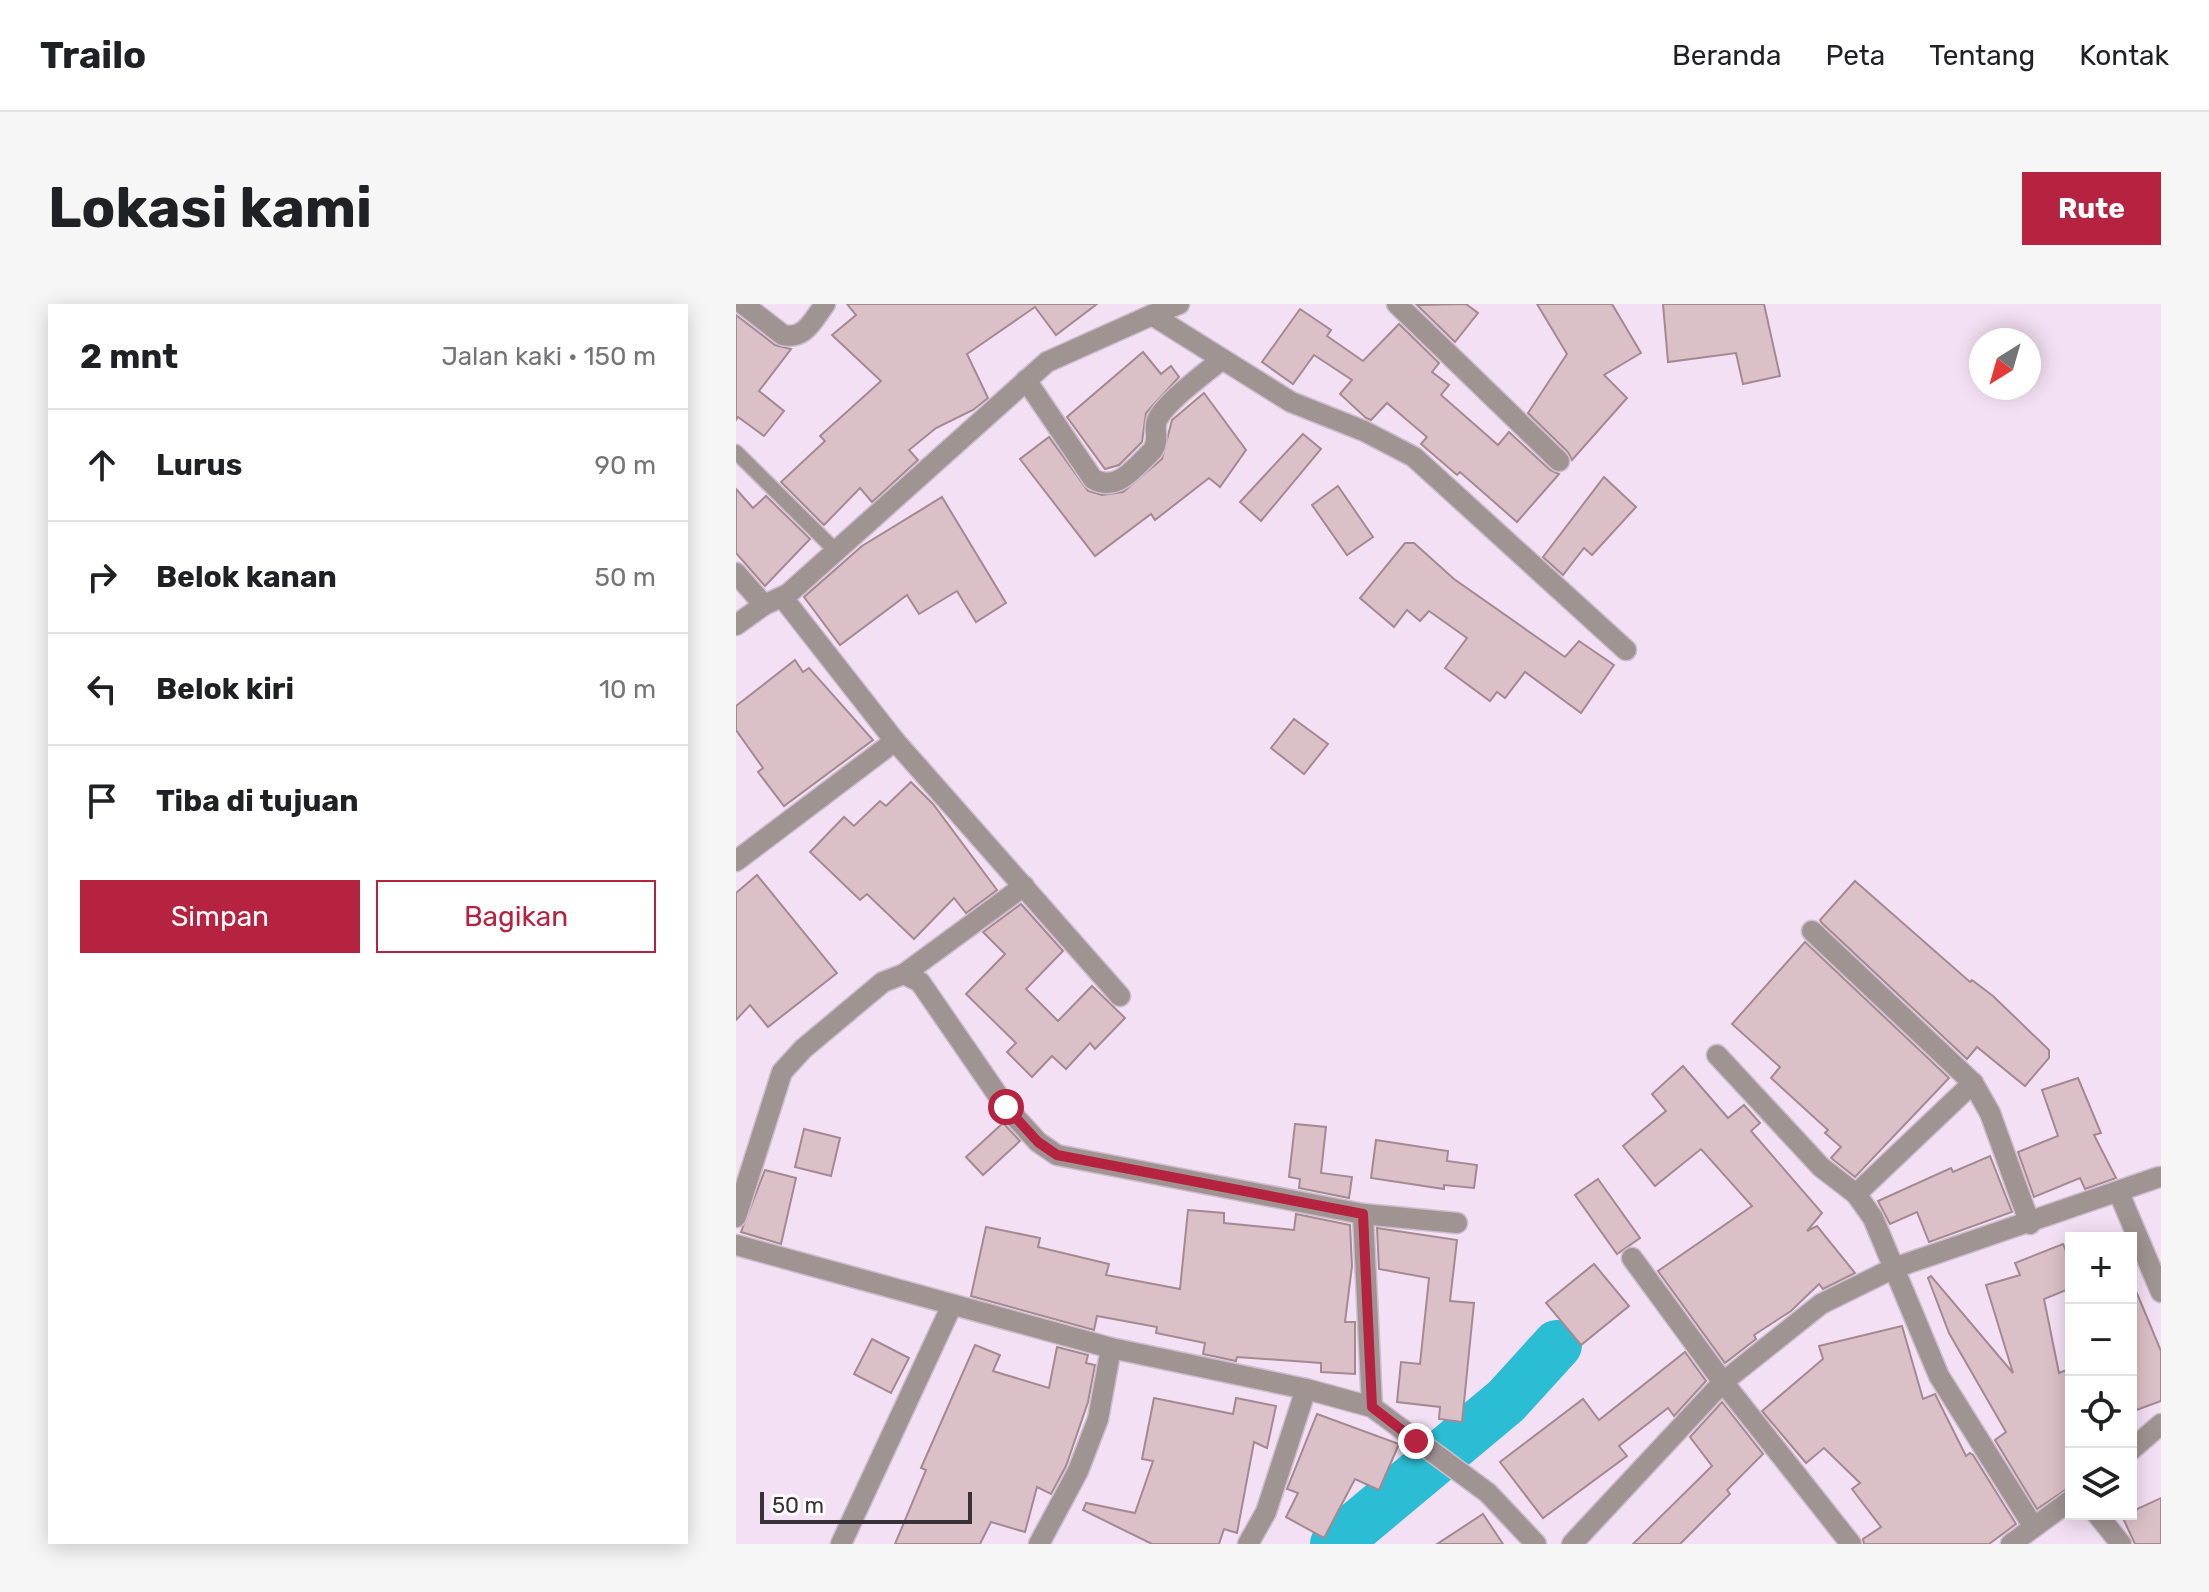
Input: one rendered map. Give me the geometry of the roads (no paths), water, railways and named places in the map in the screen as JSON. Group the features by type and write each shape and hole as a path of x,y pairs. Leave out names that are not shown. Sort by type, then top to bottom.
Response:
{"street":[{"path":"743,304 783,335 791,337 804,332 825,304"},
{"path":"736,625 773,601 835,550 1047,362 1179,304"},
{"path":"1397,304 1559,461"},
{"path":"1152,315 1291,402 1364,431 1414,457 1626,650"},
{"path":"1026,380 1093,479 1110,484 1118,482 1153,450 1157,443 1155,424 1162,412 1222,359"},
{"path":"736,573 773,601 1120,996"},
{"path":"736,861 895,741"},
{"path":"736,1217 782,1072 803,1049 883,982 904,974 1024,886"},
{"path":"1812,931 1973,1083 1990,1113 2030,1224"},
{"path":"904,974 920,982 1006,1107 1038,1142 1057,1155 1363,1214 1457,1223"},
{"path":"1717,1055 1821,1167 1856,1194 1873,1218 1939,1376 2033,1526"},
{"path":"1856,1194 1973,1083"},
{"path":"1572,1544 1723,1382 1821,1304 1894,1268 2030,1224 2159,1177"},
{"path":"2119,1193 2161,1292"},
{"path":"1363,1214 1372,1407"},
{"path":"736,1245 1111,1348 1306,1389 1372,1407 1488,1493 1536,1544"},
{"path":"1632,1258 1723,1382 1851,1544"},
{"path":"841,1544 952,1305"},
{"path":"1039,1544 1078,1471 1098,1419 1111,1348"},
{"path":"1248,1544 1266,1512 1306,1389"},
{"path":"2133,1448 2161,1424"},
{"path":"2011,1544 2065,1504"},
{"path":"2102,1520 2121,1544"}],"lane":[{"path":"736,452 835,550"}],"waterway":[{"path":"1335,1544 1506,1401 1557,1345"}]}
